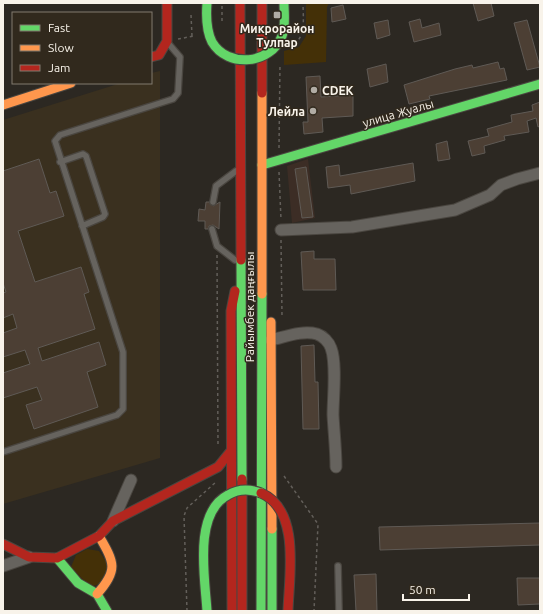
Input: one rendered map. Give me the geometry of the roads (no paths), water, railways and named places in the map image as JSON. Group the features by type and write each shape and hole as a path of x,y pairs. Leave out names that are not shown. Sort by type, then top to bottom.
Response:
{"main road":[{"path":"152,57 159,55 167,41 167,3"},
{"path":"207,3 208,30 216,46 226,55 244,61 258,59 272,52 282,37 284,3"},
{"name":"Райымбек даңғылы","path":"240,3 242,611"},
{"name":"Райымбек даңғылы","path":"262,3 262,611"},
{"path":"3,105 68,84"},
{"name":"улица Жуалы","path":"262,165 540,84"},
{"path":"262,230 271,270 272,611"},
{"path":"232,611 231,311 240,264"},
{"path":"3,544 29,557 57,558 99,536 113,521 218,467 231,451"},
{"path":"208,472 219,474 231,480"},
{"path":"207,611 206,534 208,518 215,505 225,496 239,491 253,490 266,494 278,504 285,518 288,533 288,611"},
{"path":"97,594 112,579 114,566 99,536"},
{"path":"57,558 78,583 97,594 107,611"}],"street":[{"path":"281,230 352,227 455,210 490,195 501,186 517,179 540,174"},
{"path":"271,340 302,333 314,333 325,338 332,349 336,467"},
{"path":"113,521 131,480"},
{"path":"3,566 29,557"}],"lane":[{"path":"3,452 117,415 123,410 123,352 60,162 55,141 60,136 173,99 178,93 180,57 167,41"},
{"path":"60,162 83,154 86,156 105,214 103,218 82,226"},
{"path":"213,202 216,186 240,168"},
{"path":"212,229 217,246 240,264"},
{"path":"338,566 339,611"}],"place":[{"name":"Микрорайон Тулпар","path":"277,15"},
{"name":"CDEK","path":"314,90"},
{"name":"Лейла","path":"313,111"}]}
